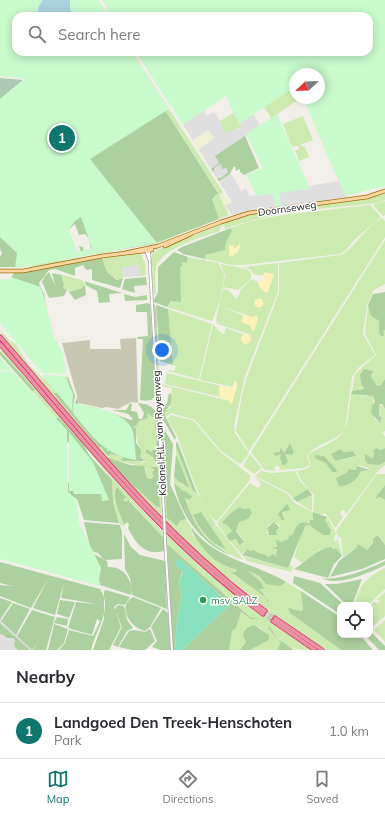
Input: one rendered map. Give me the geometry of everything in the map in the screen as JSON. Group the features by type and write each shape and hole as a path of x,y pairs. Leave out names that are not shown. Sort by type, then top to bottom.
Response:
{"highway":[{"path":"0,336 112,468 158,518 218,573 264,612 202,564 147,513 0,344"},
{"path":"315,650 274,619 322,650"}],"main road":[{"name":"Doornseweg","path":"0,270 32,270 148,250 249,213 367,198 385,191"}],"street":[{"name":"Kolonel H.L. van Royenweg","path":"148,250 150,261 172,650"}],"shaded area":[{"path":"204,110 207,116 214,112 220,121 224,119 235,129 239,130 239,123 252,111 261,127 216,156 235,179 241,191 246,188 250,196 339,181 347,197 232,215 225,205 232,202 182,123"},
{"path":"208,130 214,138 199,150 193,140"},
{"path":"223,192 230,202 225,205 218,195"},
{"path":"139,265 140,276 123,277 121,267"},
{"path":"136,338 138,403 131,402 118,409 106,407 102,408 79,403 62,343 90,340 90,349 121,349 120,339"},
{"path":"0,618 15,633 34,650 0,650"}],"green space":[{"path":"0,0 98,0 106,12 12,12 12,56 135,56 169,109 90,159 157,243 15,268 17,253 0,237 0,99 25,79 0,76","holes":["81,217 92,248 77,252 69,229 75,221"]},
{"path":"102,0 385,0 385,186 345,196 306,104 325,104 325,68 289,68 289,91 239,124 226,96 183,125 139,56 373,56 373,12 107,12 108,9"},
{"path":"0,48 12,51 12,56 26,56 165,110 218,193 212,199 219,219 154,244 82,256 79,246 83,247 84,252 91,250 89,239 85,234 79,235 75,224 69,229 70,258 42,262 22,267 0,267 0,257 2,253 0,249 0,104 28,81"},
{"path":"134,56 223,192 219,195 229,215 219,219 212,199 218,192 165,110"},
{"path":"0,78 23,80 0,99"},
{"path":"289,90 289,104 292,104 271,118 264,107"},
{"path":"234,112 241,127 226,133 219,122"},
{"path":"277,114 310,189 279,193 281,206 276,208 273,194 257,196 246,175 263,168 246,134"},
{"path":"303,116 313,140 300,145 305,147 309,157 299,161 295,150 299,149 298,146 292,147 283,124"},
{"path":"245,136 259,168 244,175 240,172 240,169 235,171 236,168 234,166 230,174 219,181 217,178 221,178 228,172 226,168 222,169 221,164 215,167 213,172 211,169 219,163 215,156"},
{"path":"385,193 385,200 378,203 280,214 242,223 225,229 224,225 220,227 220,231 193,240 166,254 160,260 155,270 156,293 153,295 151,260 152,254 157,250 240,217 276,210 367,199"},
{"path":"385,201 385,215 383,216 373,205"},
{"path":"370,205 381,217 340,254 244,265 232,265 205,259 205,255 225,250 226,242 232,231 231,228 247,222 282,215","holes":["229,245 234,247 234,249 240,245 237,253 229,256"]},
{"path":"382,218 385,221 385,237 249,451 236,431 242,395 247,377 279,293 279,263 341,255 346,252 371,226"},
{"path":"231,228 232,231 226,242 225,250 205,255 205,259 183,254 177,250 182,247"},
{"path":"385,240 385,284 374,290 367,305 363,334 375,355 358,368 352,377 345,429 336,437 310,452 307,456 310,465 304,468 279,470 280,467 276,465 274,469 276,471 265,470 251,452","holes":["290,443 294,452 292,455 285,454 287,460 282,461 281,453 277,455 273,453 279,452 280,449 284,453"]},
{"path":"141,248 31,269 31,266 37,264"},
{"path":"174,252 188,257 187,263 182,262 182,266 180,267 181,302 171,301 167,307 154,302 158,292 158,267"},
{"path":"141,254 145,263 146,275 140,276 139,265 122,267 123,278 118,280 107,272 102,258"},
{"path":"188,257 218,263 224,273 222,291 216,313 212,321 167,307 171,301 181,302 179,266 182,266 182,262 187,263"},
{"path":"102,258 107,272 117,280 123,278 120,288 92,280 92,269 86,270 83,265 75,268 75,276 55,269 49,270 39,283 44,294 47,312 10,279 14,273"},
{"path":"278,263 278,292 245,376 234,426 235,433 249,453 242,463 238,463 220,450 195,420 171,413 166,417 164,412 170,408 172,388 158,385 157,361 161,384 230,401 236,390 237,383 234,387 200,380 213,324 220,332 224,334 226,328 245,335 242,342 247,344 251,336 249,334 217,324 216,320 219,305 221,306 219,303 223,289 228,290 237,299 241,289 252,279 258,282 264,291 265,272 263,276 253,274 250,269 244,267","holes":["222,306 252,317 256,316 253,331 251,326 242,322 244,316"]},
{"path":"221,264 247,269 251,273 251,279 238,290 223,287 225,276"},
{"path":"49,272 55,285 52,273 61,275 64,285 63,288 67,290 64,296 49,298 42,282 44,277"},
{"path":"52,272 82,280 85,285 80,289 69,292 63,288 64,285 61,275"},
{"path":"11,277 41,287 55,339 63,353 66,374 42,373 0,323 0,279 8,280"},
{"path":"146,277 147,285 134,286 135,293 122,289 125,279"},
{"path":"84,281 122,293 109,294 110,302 99,303 97,291 87,286"},
{"path":"85,285 86,295 75,300 69,292 80,289"},
{"path":"385,292 385,330 383,331 384,335 382,337 379,333 379,321 371,316 368,305 373,294"},
{"path":"124,294 135,297 147,295 147,300 125,301"},
{"path":"148,303 150,305 156,394 151,400 145,401 140,400 143,339 138,339 137,337 148,336 147,312 136,312 136,305"},
{"path":"154,304 156,309 158,361 157,361"},
{"path":"156,305 168,309 173,365 160,361"},
{"path":"368,305 371,316 379,321 379,333 385,330 385,379 381,385 377,387 371,377 373,373 361,377 363,389 352,391 355,374 376,355 365,334"},
{"path":"168,309 212,324 199,379 168,371 174,371 176,366 173,365"},
{"path":"0,329 9,340 15,343 29,365 46,381 43,375 67,377 71,393 53,393 99,448 101,447 110,454 125,457 121,458 144,462 145,461 140,457 136,431 133,428 139,421 148,418 147,413 155,419 157,415 155,425 157,450 154,449 151,452 147,449 151,458 153,457 155,461 160,461 162,518 116,470 1,334","holes":["106,457 142,467 146,469 147,478 152,479 154,476 153,468 158,467 160,507 121,474"]},
{"path":"0,347 117,483 163,532 164,538 129,500 126,502 116,501 124,523 129,521 124,526 120,525 113,502 112,480 83,444 59,418 56,418 32,391 34,389 4,356"},
{"path":"0,351 35,390 32,391 0,355"},
{"path":"0,357 12,371 0,370"},
{"path":"364,369 373,371 371,377 377,386 381,385 385,379 385,409 382,404 379,404 379,415 382,418 380,423 371,413 372,405 375,402 373,396 351,394 352,391 364,389 361,383 360,375"},
{"path":"0,371 13,372 67,430 68,491 77,502 79,523 101,568 99,579 100,586 0,559"},
{"path":"167,373 221,386 219,394 221,397 165,384"},
{"path":"42,375 65,376 73,394 72,411"},
{"path":"67,377 75,396 72,413 77,397 79,404 100,409 131,420 133,419 128,414 112,410 126,410 130,403 132,404 131,411 137,412 139,419 142,419 144,413 138,403 152,407 157,415 155,419 147,413 148,418 139,421 133,428 136,428 136,443 141,450 140,457 145,461 123,461 121,459 124,457 111,454 108,456 101,447 99,448 53,393 70,393","holes":["115,418 108,451 110,439 92,437 109,438 91,429 90,435 91,428 83,426 91,427"]},
{"path":"169,393 171,394 170,406 164,414 176,437 175,440 160,415 159,406 167,404"},
{"path":"355,393 363,396 373,396 374,418 379,423 382,420 379,412 379,403 385,409 385,431 382,432 385,437 385,448 380,450 377,448 373,451 374,457 365,459 378,465 385,462 385,465 379,470 346,514 344,510 341,510 340,514 343,517 335,528 326,514 318,514 313,511 314,495 301,480 297,471 311,466 308,456 310,453 332,442 343,432 348,419 351,394","holes":["340,449 344,452 355,451 356,454 354,457 335,461 332,453","359,465 370,470 361,471 356,479 343,486 338,477 350,469 356,470"]},
{"path":"74,403 117,415 130,425 135,442 136,460 115,454 93,437 73,413"},
{"path":"171,415 194,421 219,451 250,475 250,480 217,521 206,508 200,496 178,438 167,419"},
{"path":"56,418 59,418 83,444 90,456 112,480 113,502 119,523 84,520 77,499 68,494 68,483 81,481 69,443 65,440"},
{"path":"157,420 160,461 155,461 153,457 146,453 147,449 151,452 154,449 157,450 155,425"},
{"path":"161,424 173,444 170,484 186,519 180,521 177,526 167,518 164,467 162,464"},
{"path":"69,432 93,462 109,500 102,501 101,494 74,494 73,491 69,491"},
{"path":"176,442 178,443 197,494 193,491 176,447"},
{"path":"290,443 294,452 292,455 285,454 288,462 283,466 280,458 281,454 276,456 273,453 279,452 281,448 284,453"},
{"path":"176,447 194,493 198,494 216,525 213,527 217,526 244,560 221,550 212,544 199,529 189,509 185,497 188,500 174,483 174,477 181,484 188,487 176,454","holes":["201,512 226,549 216,544 206,536 193,516"]},
{"path":"377,448 380,450 385,448 385,462 379,465 368,464 365,460 365,454 372,458 374,456 373,450"},
{"path":"340,449 344,452 354,451 356,456 335,461 331,454"},
{"path":"176,454 189,487 179,482 174,477"},
{"path":"250,454 262,468 254,474 243,466"},
{"path":"315,455 324,456 337,472 332,472 326,463 315,458"},
{"path":"106,457 130,465 144,466 147,478 151,479 154,476 152,473 154,469 150,467 158,467 160,507 156,506 121,474"},
{"path":"162,464 164,467 168,518 180,521 185,518 192,528 192,534 210,555 218,562 236,569 237,572 231,572 265,597 268,602 265,595 258,589 263,589 261,582 247,570 274,585 280,585 285,583 285,581 301,591 303,611 295,610 289,607 290,613 341,650 325,650 277,616 272,623 311,650 297,649 287,645 278,638 269,627 268,628 281,643 277,650 250,650 269,640 269,635 259,627 246,637 246,642 240,650 229,650 232,631 236,628 241,612 248,617 258,618 250,617 167,544 166,534 199,565 253,609 262,615 267,609 210,564 166,523"},
{"path":"357,466 370,470 361,471 353,482 339,486 336,478 346,473 349,469 356,470"},
{"path":"261,471 272,473 295,471 300,481 308,489 293,498 287,492 255,476"},
{"path":"377,474 385,474 385,485 378,493 379,497 385,500 385,545 379,535 367,550 357,547 343,557 341,537 339,538 336,531"},
{"path":"255,477 286,493 296,504 313,512 314,519 310,520 309,524 305,522 300,523 288,539 281,542 278,540 276,549 278,558 273,554 268,557 248,550 242,555 230,541 236,539 239,545 243,540 236,529 239,522 252,513 250,508 243,509 240,507 233,511 222,522 232,531 226,536 217,523 250,483 258,488 261,484","holes":["272,523 276,523 280,526 280,529 276,529 277,533 267,534 267,527"]},
{"path":"174,483 183,491 192,496 190,500 185,498 192,517 201,532 213,544 230,555 219,550 210,543 193,526 181,505"},
{"path":"385,485 385,500 380,497 376,499 377,495"},
{"path":"117,487 126,497 123,500 126,502 128,500 164,538 164,551 151,552 146,550 134,539 128,528 129,524 127,522 124,524 118,510 115,495"},
{"path":"308,489 312,495 297,502 293,498"},
{"path":"312,495 312,511 297,502"},
{"path":"287,504 290,510 282,512 285,519 282,521 278,514"},
{"path":"240,507 243,509 250,508 252,513 248,519 239,522 236,531 244,542 239,545 236,539 230,541 226,536 232,531 222,522 233,511"},
{"path":"201,512 226,549 216,544 206,536 199,526 193,515"},
{"path":"313,512 327,517 325,520 331,531 330,535 323,535 309,525 305,526 288,568 242,555 248,549 250,551 254,550 268,557 273,554 278,557 276,554 277,550 272,547 277,547 276,539 281,542 288,539 300,523 306,522 309,524 310,520 313,520"},
{"path":"327,517 336,533 334,538 335,542 337,540 337,535 342,556 335,548 319,550 302,563 294,557 303,529 305,526 309,525 323,535 326,525 325,518"},
{"path":"84,522 120,525 122,532 122,559 104,560 98,553 91,551"},
{"path":"274,522 280,528 276,530 277,535 269,535 267,528"},
{"path":"192,528 201,538 223,554 273,575 285,581 285,583 280,586 266,584 259,576 247,570 261,582 264,589 258,589 263,593 268,602 265,597 231,572 236,572 236,569 215,560 194,536"},
{"path":"124,534 131,547 140,555 165,561 167,609 132,595 130,578 125,569"},
{"path":"378,535 385,545 385,559 362,569 330,577 339,561 356,548 358,544 367,550 373,543 373,539"},
{"path":"167,544 250,617 259,619 251,619 241,612 236,628 232,631 229,650 182,650 230,605 180,559 176,565 183,570 179,582 182,595 177,619 175,650 173,650"},
{"path":"331,547 333,549 336,548 342,556 334,564 328,578 294,569 316,553 325,548"},
{"path":"92,553 107,561 108,567 114,567 123,571 129,579 131,595 100,585"},
{"path":"243,556 288,568 289,564 293,567 291,572 247,561"},
{"name":"msv SALZ","path":"177,559 180,559 230,605 182,650 175,650 177,619 182,595 179,582 183,572 176,565"},
{"path":"385,561 385,565 371,572 353,578 336,581 321,578 328,579 345,576 363,571"},
{"path":"0,562 100,589 104,597 104,612 91,650 59,650 65,643 69,630 93,636 100,621 97,619 92,635 68,628 76,602 97,604 61,598 64,583 55,615 33,608 48,579 31,608 0,596 0,585 12,586 0,583"},
{"path":"385,568 385,589 371,602 356,602 364,582"},
{"path":"294,576 320,583 341,602 337,602 337,612 293,583"},
{"path":"362,579 353,602 344,602 325,584 337,584"},
{"path":"106,590 130,597 125,605 118,604 114,607 121,627 109,650 93,650 104,619 104,591"},
{"path":"301,591 337,615 337,638 363,638 373,650 341,650 290,613 288,607 303,611"},
{"path":"385,592 385,616 373,626 373,602 374,601 376,603 380,602 379,600 376,600"},
{"path":"133,597 161,608 150,627 145,631 135,626 127,617 126,606 128,601"},
{"path":"0,598 12,602 0,620"},
{"path":"60,600 75,602 69,618 57,614"},
{"path":"13,603 30,609 16,635 1,621"},
{"path":"119,605 124,606 127,620 133,628 127,631 118,647 113,645 122,627 115,610"},
{"path":"163,609 168,613 171,650 160,650 152,647 157,641 151,627"},
{"path":"32,610 55,617 46,650 33,650 37,644 32,650 17,636"},
{"path":"57,617 68,619 67,626 54,623"},
{"path":"385,620 385,642 374,630"},
{"path":"0,623 30,650 18,650 14,646 15,640 13,638 7,638 2,634 0,635"},
{"path":"54,624 68,629 64,643 57,650 48,650"},
{"path":"254,625 269,635 269,640 250,650 240,650 246,642 243,635 244,631 248,627"},
{"path":"269,626 278,639 294,650 277,650 281,643 268,628"},
{"path":"150,629 155,641 145,650 132,650 119,647 129,631 134,630 145,632"},
{"path":"373,634 385,646 385,650 379,650 368,638 373,638"}],"sand":[{"path":"240,244 240,247 233,256 229,255 229,245 234,246 234,249"},
{"path":"265,272 274,274 268,292 266,293 260,288 258,282 262,283"},
{"path":"259,298 264,303 259,308 254,303"},
{"path":"244,315 252,317 257,316 258,319 254,331 252,331 251,326 241,322"},
{"path":"244,334 248,334 250,335 250,343 244,344 241,341 241,337"},
{"path":"235,381 237,383 233,401 230,405 229,400 221,399 219,388 221,386 232,388"}],"water":[{"path":"43,0 70,0 72,12 37,12"}],"tunnel":[{"path":"265,611 275,618"},
{"path":"263,614 273,621"}],"place":[{"name":"Landgoed Den Treek-Henschoten","path":"62,138"},
{"name":"msv SALZ","path":"203,600"}]}
